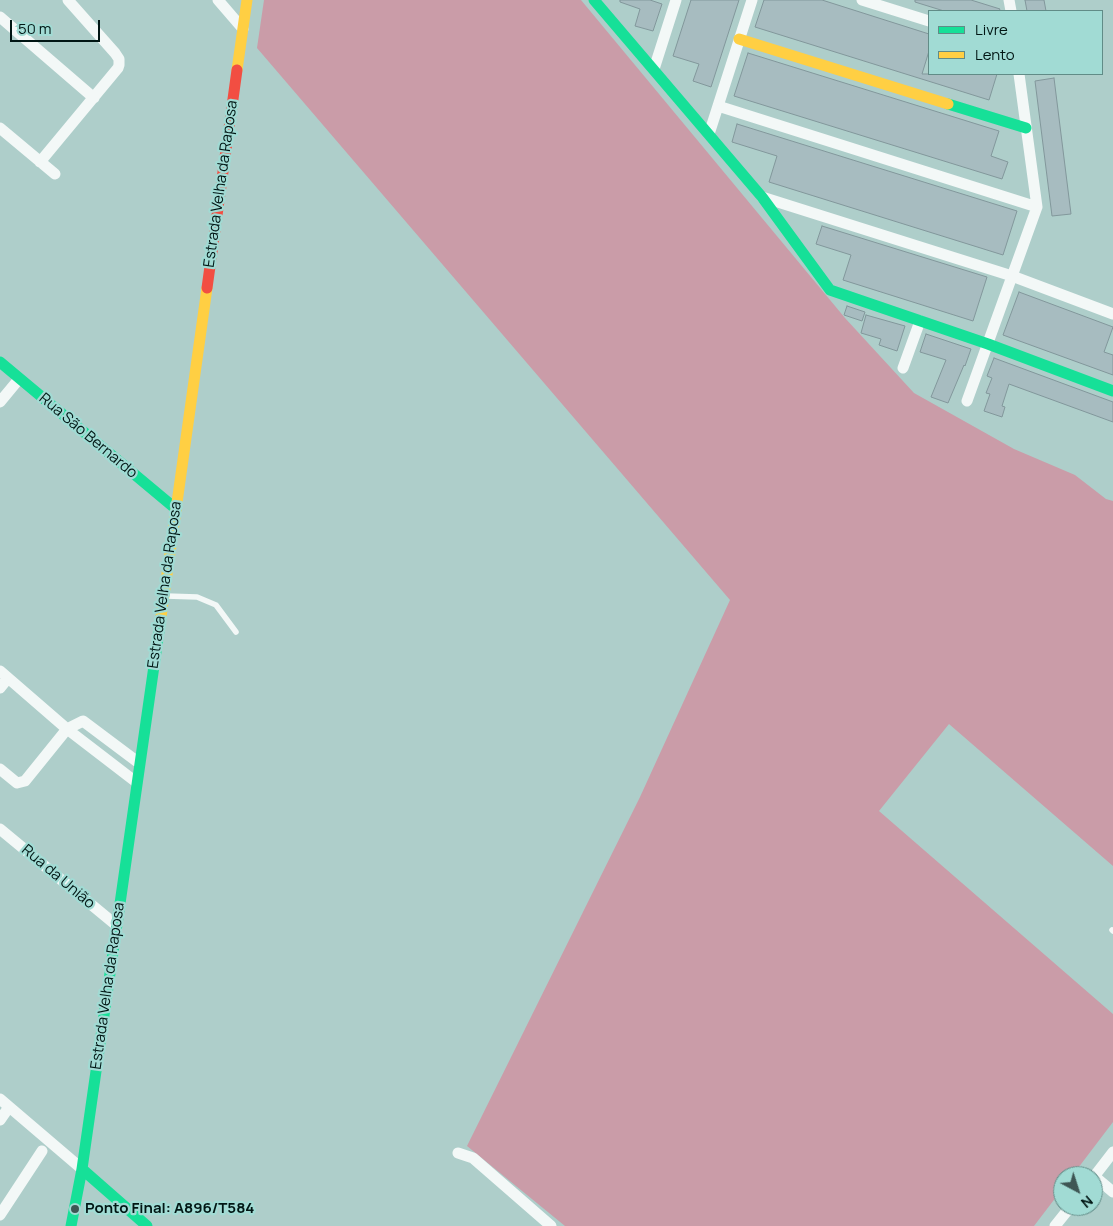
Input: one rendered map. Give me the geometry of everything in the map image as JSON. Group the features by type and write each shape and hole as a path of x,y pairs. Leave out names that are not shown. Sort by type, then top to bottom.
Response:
{"street":[{"path":"40,162 118,68 119,59 68,0"},
{"path":"218,0 243,30"},
{"name":"Estrada Velha da Raposa","path":"71,1226 82,1169 247,0"},
{"path":"654,68 676,0"},
{"path":"709,134 752,0"},
{"path":"862,0 928,21"},
{"path":"598,2 762,197 830,290 988,344 1113,391"},
{"path":"0,17 94,98"},
{"path":"739,39 1026,128"},
{"path":"967,401 1037,208 1019,75"},
{"path":"718,106 1037,208"},
{"path":"0,128 55,174"},
{"path":"762,197 1012,276 1113,314"},
{"path":"903,368 920,321"},
{"name":"Rua São Bernardo","path":"0,362 176,509"},
{"path":"0,402 19,378"},
{"path":"0,688 4,675 67,728 136,782"},
{"path":"0,769 18,782 25,781 67,728 79,722 88,723 139,762"},
{"name":"Rua da União","path":"0,829 116,926"},
{"path":"0,1120 4,1103 147,1226"},
{"path":"0,1215 42,1151"},
{"path":"1102,1166 1113,1152"},
{"path":"458,1153 473,1158 551,1226"},
{"path":"1103,1184 1113,1192"}],"lane":[{"path":"164,596 197,597 216,605 236,632"}],"shaded area":[{"path":"264,0 581,0 845,318 914,393 1014,449 1075,475 1106,499 1113,501 1113,866 949,724 879,811 1113,1014 1113,1122 1080,1166 1053,1166 1053,1201 1034,1226 565,1226 467,1146 640,797 730,600 257,48"}],"building":[{"path":"620,0 650,0 662,4 653,31 635,26 640,9 620,2"},
{"path":"691,0 739,0 711,87 693,81 699,64 673,56"},
{"path":"764,0 822,0 928,34 928,54 922,74 997,75 989,100 755,27"},
{"path":"915,0 971,0 1000,9 941,10 915,2"},
{"path":"1025,0 1044,0 1046,10 1027,10"},
{"path":"748,53 999,131 991,156 1008,162 1002,179 734,96"},
{"path":"1054,78 1071,214 1052,216 1035,81"},
{"path":"737,124 1017,211 1003,255 769,182 777,156 732,142"},
{"path":"822,226 987,277 973,321 843,280 851,255 816,244"},
{"path":"1019,292 1113,327 1104,352 1113,355 1113,375 1003,335"},
{"path":"847,306 865,312 862,321 844,315"},
{"path":"866,315 905,326 897,351 879,345 881,339 861,333"},
{"path":"926,334 971,349 948,403 931,397 946,360 920,352"},
{"path":"994,358 1113,402 1113,422 1009,384 1002,406 1005,407 1002,417 984,411 990,394 986,393 992,378 987,376"}],"traffic: fast":[{"path":"594,0 762,197 830,290 988,344 1113,391"},
{"path":"948,104 1026,128"},
{"path":"0,362 176,509"},
{"path":"71,1226 82,1169 161,617"},
{"path":"82,1169 147,1226"}],"traffic: slow":[{"path":"237,70 247,0"},
{"path":"739,39 948,104"},
{"path":"161,617 207,288"}],"traffic: jam":[{"path":"207,288 237,70"}],"place":[{"name":"Ponto Final: A896/T584","path":"75,1209"}]}
